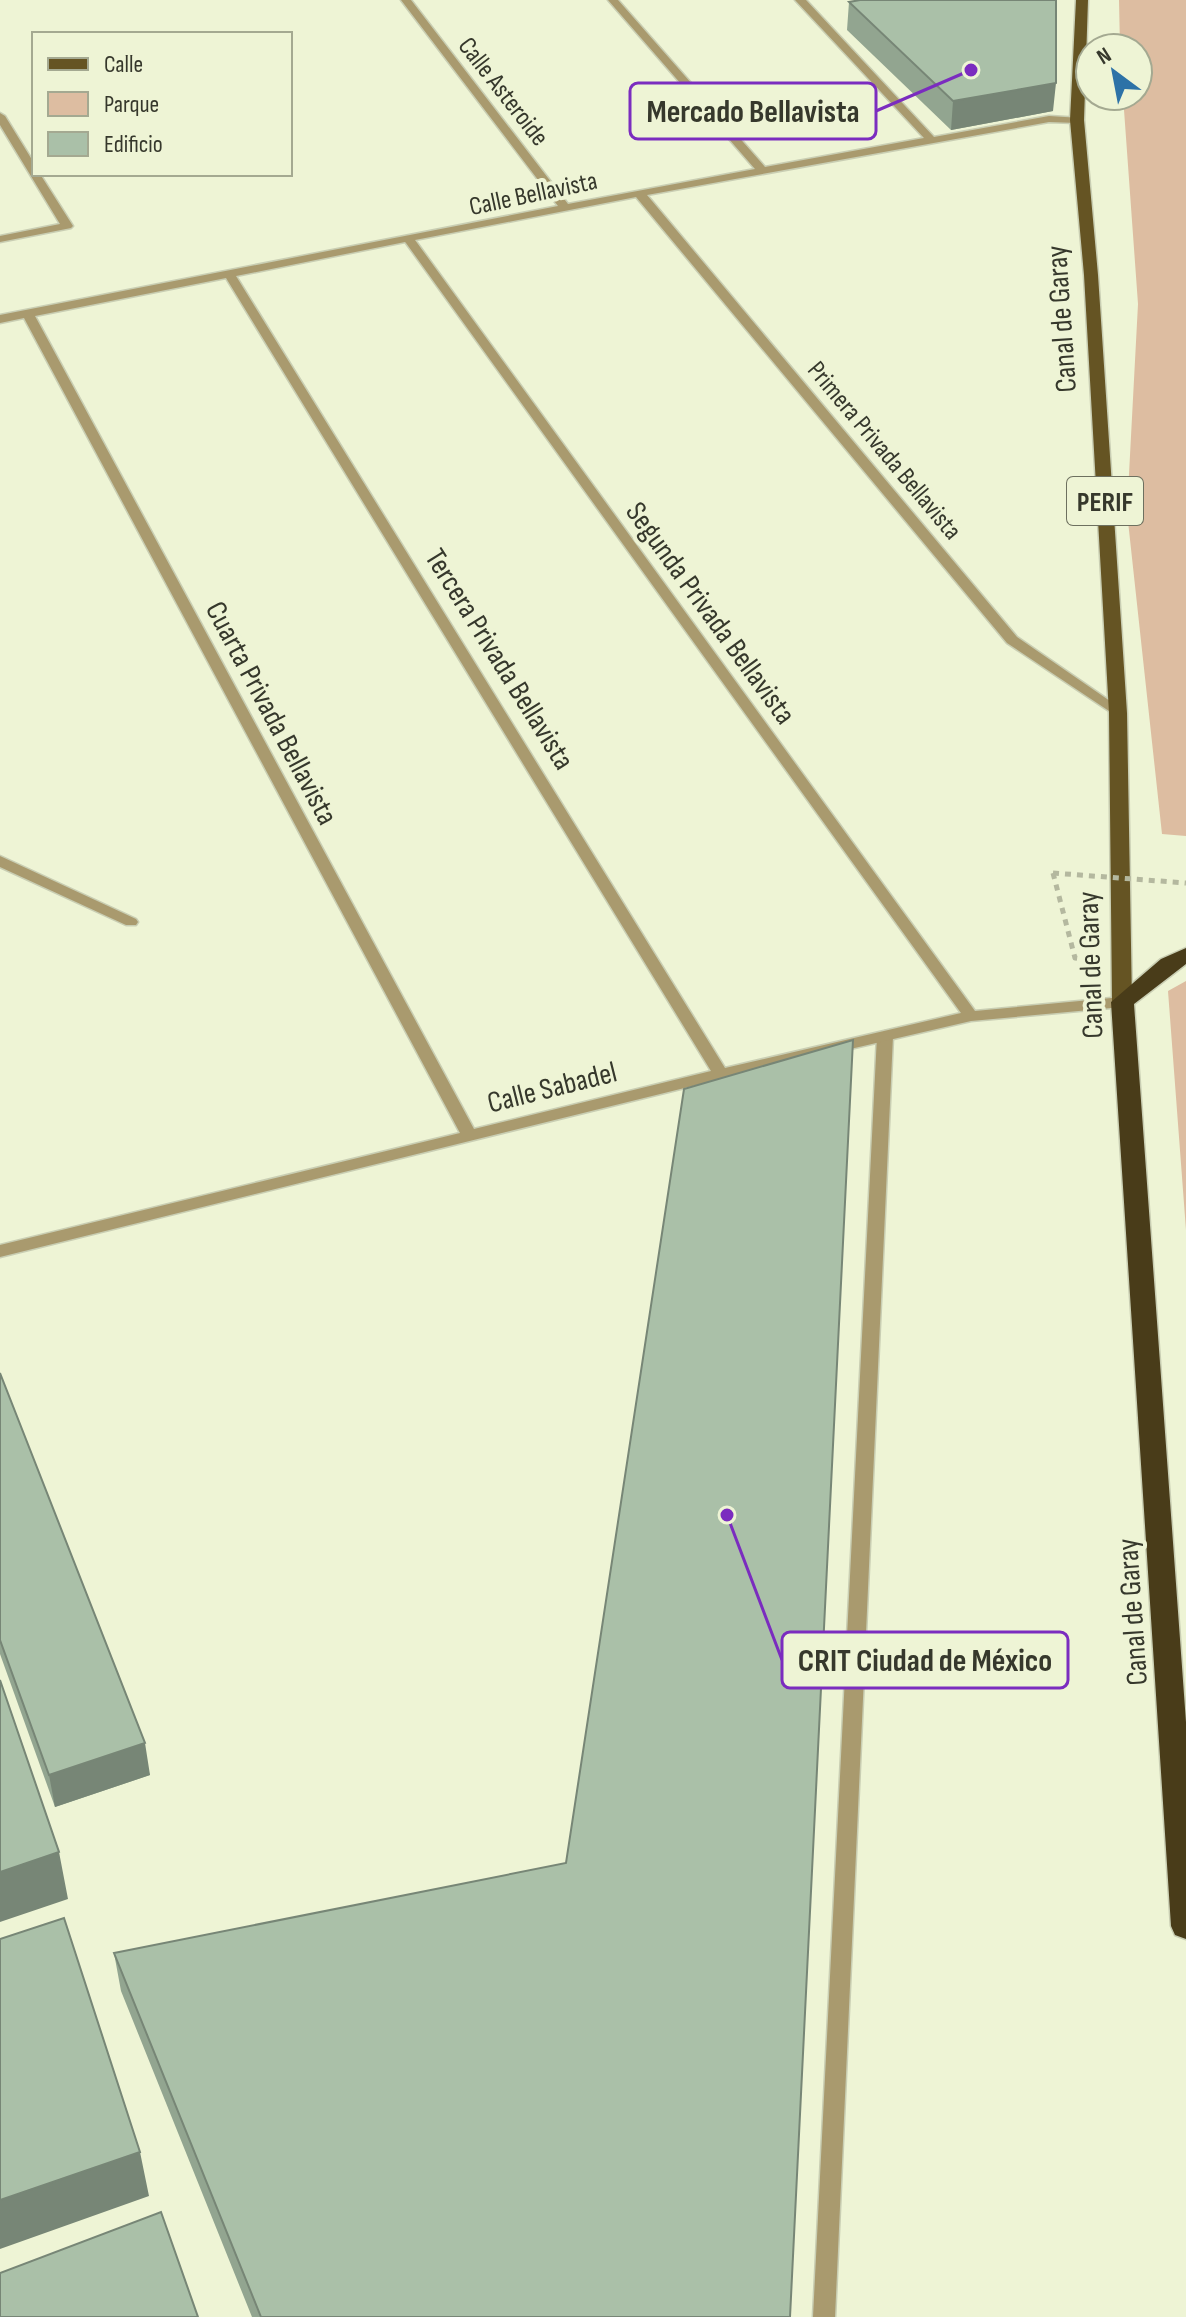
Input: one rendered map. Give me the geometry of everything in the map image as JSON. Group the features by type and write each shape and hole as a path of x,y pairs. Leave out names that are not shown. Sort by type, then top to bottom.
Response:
{"highway":[{"path":"1122,1002 1169,964 1186,955"},
{"name":"Canal de Garay","path":"1122,1002 1186,1926"}],"main road":[{"name":"Canal de Garay","path":"1082,0 1077,120 1091,275 1118,713 1122,1002"}],"street":[{"name":"Calle Asteroide","path":"406,0 566,208"},
{"path":"613,0 763,171"},
{"path":"800,0 931,140"},
{"path":"824,25 840,23"},
{"path":"0,116 32,168"},
{"name":"Calle Bellavista","path":"0,319 410,241 639,193 1049,119 1077,120"},
{"path":"0,239 67,226 37,176"},
{"name":"Primera Privada Bellavista","path":"639,193 1012,640 1118,713"},
{"name":"Segunda Privada Bellavista","path":"410,241 971,1016"},
{"name":"Tercera Privada Bellavista","path":"230,275 721,1074"},
{"name":"Cuarta Privada Bellavista","path":"28,314 470,1136"},
{"path":"0,861 131,922"},
{"name":"Calle Sabadel","path":"0,1251 721,1074 971,1016 1122,1002"},
{"path":"824,2317 885,1036"}],"path":[{"path":"1075,958 1053,873 1186,883"}],"green space":[{"path":"1119,0 1186,0 1186,836 1162,834 1127,512 1138,304 1124,112 1154,112 1154,32 1120,32"},
{"path":"1186,981 1186,1230 1168,991"}],"building":[{"path":"1056,0 1056,83 953,101 849,2"},
{"path":"853,1040 790,2317 261,2317 114,1953 566,1863 684,1089"},
{"path":"0,1373 145,1743 49,1775 0,1640"},
{"path":"0,1680 59,1852 0,1872"},
{"path":"64,1918 140,2152 0,2200 0,1939"},
{"path":"161,2212 198,2317 0,2317 0,2273"}],"place":[{"name":"Mercado Bellavista","path":"971,70"},
{"name":"CRIT Ciudad de México","path":"727,1515"}]}
